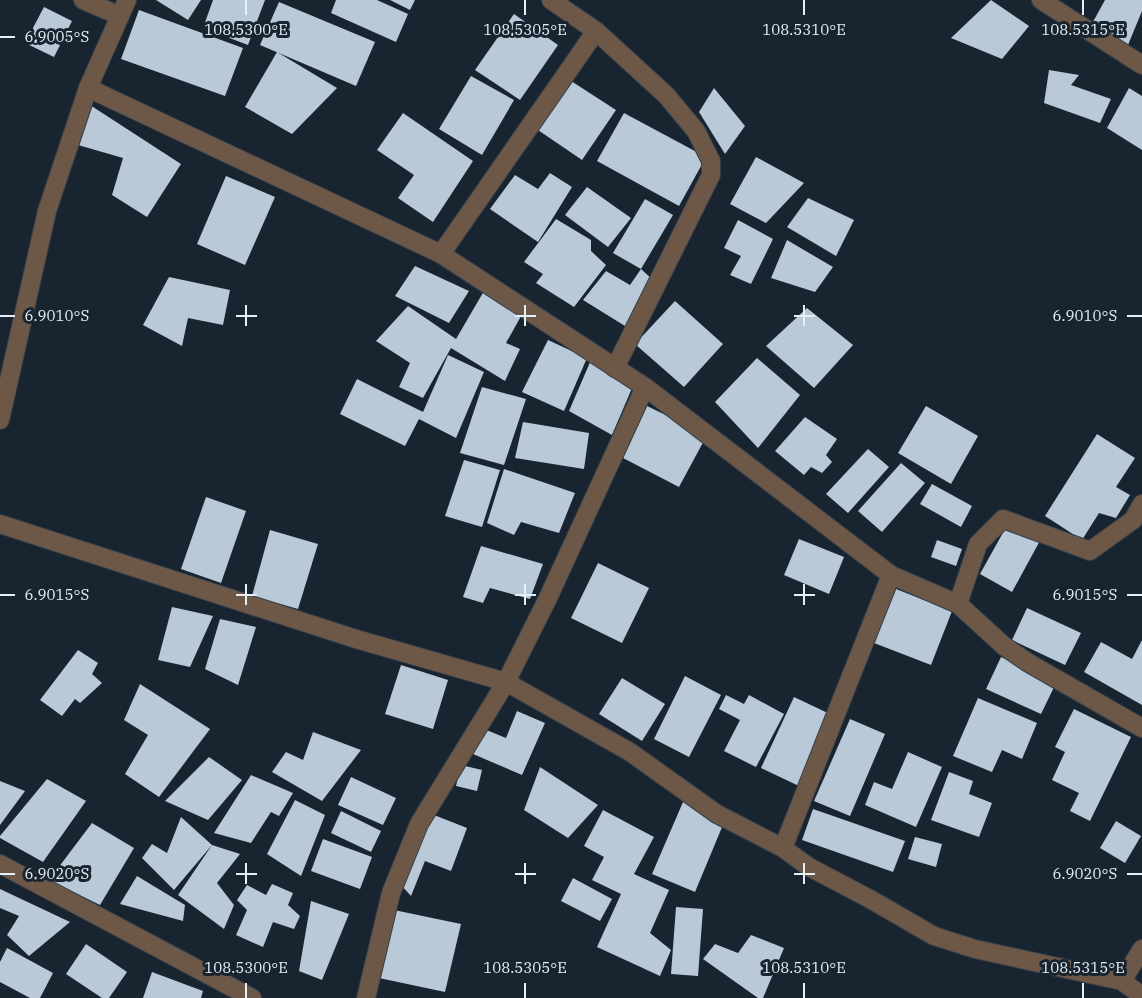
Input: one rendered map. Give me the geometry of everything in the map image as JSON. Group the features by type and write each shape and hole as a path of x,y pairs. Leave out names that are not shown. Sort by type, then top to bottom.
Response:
{"street":[{"path":"0,420 4,390 47,212 88,88 123,8 83,0"},
{"path":"551,0 596,31 666,95 696,131 711,161 711,175 615,368"},
{"path":"1041,0 1068,8 1142,65"},
{"path":"441,254 596,31"},
{"path":"88,88 441,254 645,387 891,575 958,604 1004,646 1027,662 1142,728"},
{"path":"366,998 391,893 419,824 506,682 548,598 645,387"},
{"path":"958,604 978,544 1003,519 1090,551 1133,520 1142,504"},
{"path":"0,524 356,639 506,682 630,752 717,814 783,848 809,867 870,898 934,936 975,949 1122,981 1142,996"},
{"path":"783,848 891,575"},
{"path":"0,864 252,998"},
{"path":"1122,981 1142,949"}],"building":[{"path":"156,0 201,0 188,20"},
{"path":"213,0 265,0 248,45 203,28"},
{"path":"336,0 377,0 408,14 396,42 331,13"},
{"path":"390,0 415,0 410,10"},
{"path":"991,0 1029,26 1002,59 951,38"},
{"path":"1105,0 1142,0 1142,11 1128,45 1088,31"},
{"path":"279,2 375,42 356,86 260,45"},
{"path":"44,7 72,21 54,57 25,43"},
{"path":"139,10 243,48 225,96 121,59"},
{"path":"514,14 558,45 520,100 475,70"},
{"path":"277,52 337,88 292,134 245,107"},
{"path":"1049,70 1079,75 1071,85 1111,99 1100,123 1044,103"},
{"path":"471,76 514,100 482,155 439,129"},
{"path":"568,79 616,110 582,160 535,128"},
{"path":"714,88 745,126 725,154 699,112"},
{"path":"1129,88 1142,96 1142,150 1107,128"},
{"path":"90,105 181,164 147,217 112,195 123,158 78,145"},
{"path":"403,113 473,161 433,222 398,198 414,175 377,150"},
{"path":"624,113 706,157 679,206 597,161"},
{"path":"756,157 804,183 766,223 730,204"},
{"path":"550,173 572,187 538,242 490,209 515,175 538,189"},
{"path":"226,176 275,197 245,265 197,244"},
{"path":"587,187 631,218 608,247 565,215"},
{"path":"808,198 854,220 836,256 787,227"},
{"path":"645,199 673,215 641,269 613,253"},
{"path":"556,219 591,240 591,251 606,265 574,307 536,283 543,274 524,262"},
{"path":"738,220 773,239 751,284 730,275 741,256 724,248"},
{"path":"787,240 833,267 815,292 771,278"},
{"path":"415,266 469,291 449,323 395,296"},
{"path":"641,269 653,280 625,326 583,300 606,271 630,285"},
{"path":"169,277 230,290 223,325 188,318 182,346 143,325"},
{"path":"484,291 525,309 506,343 520,349 505,381 451,348 423,398 399,387 410,363 376,341 408,306 456,339"},
{"path":"675,301 723,344 684,387 635,344"},
{"path":"807,308 853,345 814,388 766,346"},
{"path":"548,340 587,358 564,411 522,392"},
{"path":"448,355 484,372 456,438 419,419 405,446 340,414 357,379 423,412"},
{"path":"757,358 800,395 758,448 715,402"},
{"path":"591,360 635,381 612,435 569,411"},
{"path":"482,387 526,399 504,465 460,453"},
{"path":"647,406 707,435 679,487 623,458"},
{"path":"926,406 978,436 951,484 898,453"},
{"path":"805,417 837,439 826,455 832,462 822,473 811,467 804,475 775,451"},
{"path":"523,422 589,433 584,469 515,458"},
{"path":"1097,434 1135,458 1116,487 1130,495 1116,518 1099,513 1082,540 1045,516"},
{"path":"868,449 889,467 848,513 826,494"},
{"path":"464,460 500,470 482,527 445,516"},
{"path":"901,463 925,483 882,532 858,511"},
{"path":"504,469 575,493 559,533 521,522 514,535 487,523"},
{"path":"932,484 972,506 961,527 920,504"},
{"path":"206,497 246,511 221,583 181,569"},
{"path":"1010,520 1042,537 1012,592 980,574"},
{"path":"270,530 318,544 298,609 252,596"},
{"path":"799,539 844,557 829,594 784,575"},
{"path":"937,540 962,549 956,566 931,557"},
{"path":"481,546 543,564 530,599 490,588 483,603 463,597"},
{"path":"598,563 649,588 622,643 571,618"},
{"path":"896,589 952,611 931,665 874,643"},
{"path":"172,607 213,616 190,667 158,660"},
{"path":"1027,608 1081,633 1065,665 1012,640"},
{"path":"220,619 256,627 238,685 205,669"},
{"path":"1142,640 1142,705 1084,672 1101,642 1132,659"},
{"path":"78,650 98,663 92,674 102,683 80,703 75,699 62,716 40,700"},
{"path":"1001,657 1056,683 1041,714 986,689"},
{"path":"401,665 448,680 433,729 385,714"},
{"path":"685,676 721,695 689,757 654,739"},
{"path":"622,678 665,704 642,741 599,714"},
{"path":"140,684 210,729 159,797 125,774 148,735 124,720"},
{"path":"726,695 744,704 749,695 784,714 756,767 724,751 740,720 719,709"},
{"path":"794,697 832,715 799,786 761,768"},
{"path":"978,698 1037,723 1022,759 1002,750 992,772 953,756"},
{"path":"1074,709 1131,737 1090,821 1070,811 1079,793 1052,780 1065,752 1055,747"},
{"path":"517,711 545,723 522,775 473,754 484,729 506,738"},
{"path":"850,719 885,734 850,816 814,801"},
{"path":"313,732 361,750 322,801 272,772 286,752 303,760"},
{"path":"908,752 942,767 916,827 865,805 874,782 892,789"},
{"path":"209,757 242,780 208,820 165,801"},
{"path":"461,765 482,770 477,791 456,786"},
{"path":"540,767 598,805 568,838 524,810"},
{"path":"949,772 973,781 969,794 992,803 979,837 931,820"},
{"path":"251,775 293,793 279,816 271,812 251,843 214,833"},
{"path":"351,777 396,798 383,825 338,805"},
{"path":"47,779 86,801 43,862 0,836"},
{"path":"0,781 25,791 0,825"},
{"path":"295,800 325,815 301,876 267,854"},
{"path":"683,802 725,820 695,892 652,874"},
{"path":"813,809 905,841 893,872 802,840"},
{"path":"603,810 654,837 634,874 669,890 650,933 671,950 660,976 597,947 621,894 592,880 604,857 584,846"},
{"path":"341,811 381,831 371,852 331,833"},
{"path":"429,813 467,828 451,871 425,861 411,896 401,885"},
{"path":"181,817 212,845 174,890 142,858 152,844 167,853"},
{"path":"1116,821 1141,836 1125,863 1100,848"},
{"path":"92,823 134,848 100,905 49,880"},
{"path":"915,837 942,844 936,867 908,859"},
{"path":"323,839 372,857 360,889 311,871"},
{"path":"212,845 240,854 217,883 234,905 224,929 178,895"},
{"path":"137,876 185,905 183,921 120,904"},
{"path":"573,878 612,899 600,921 561,901"},
{"path":"272,884 293,893 288,905 300,916 294,929 273,922 263,947 236,935 247,910 237,900 247,885 266,895"},
{"path":"0,889 70,922 29,956 7,935 19,916 0,908"},
{"path":"311,901 349,914 322,980 299,971"},
{"path":"676,907 703,909 698,976 671,974"},
{"path":"394,910 461,924 445,992 379,978"},
{"path":"751,935 784,948 763,998 758,998 703,959 715,944 738,953"},
{"path":"86,944 127,972 109,998 102,998 66,974"},
{"path":"7,948 53,973 40,998 30,998 0,982 0,962"},
{"path":"152,972 203,991 201,998 143,998"}]}
